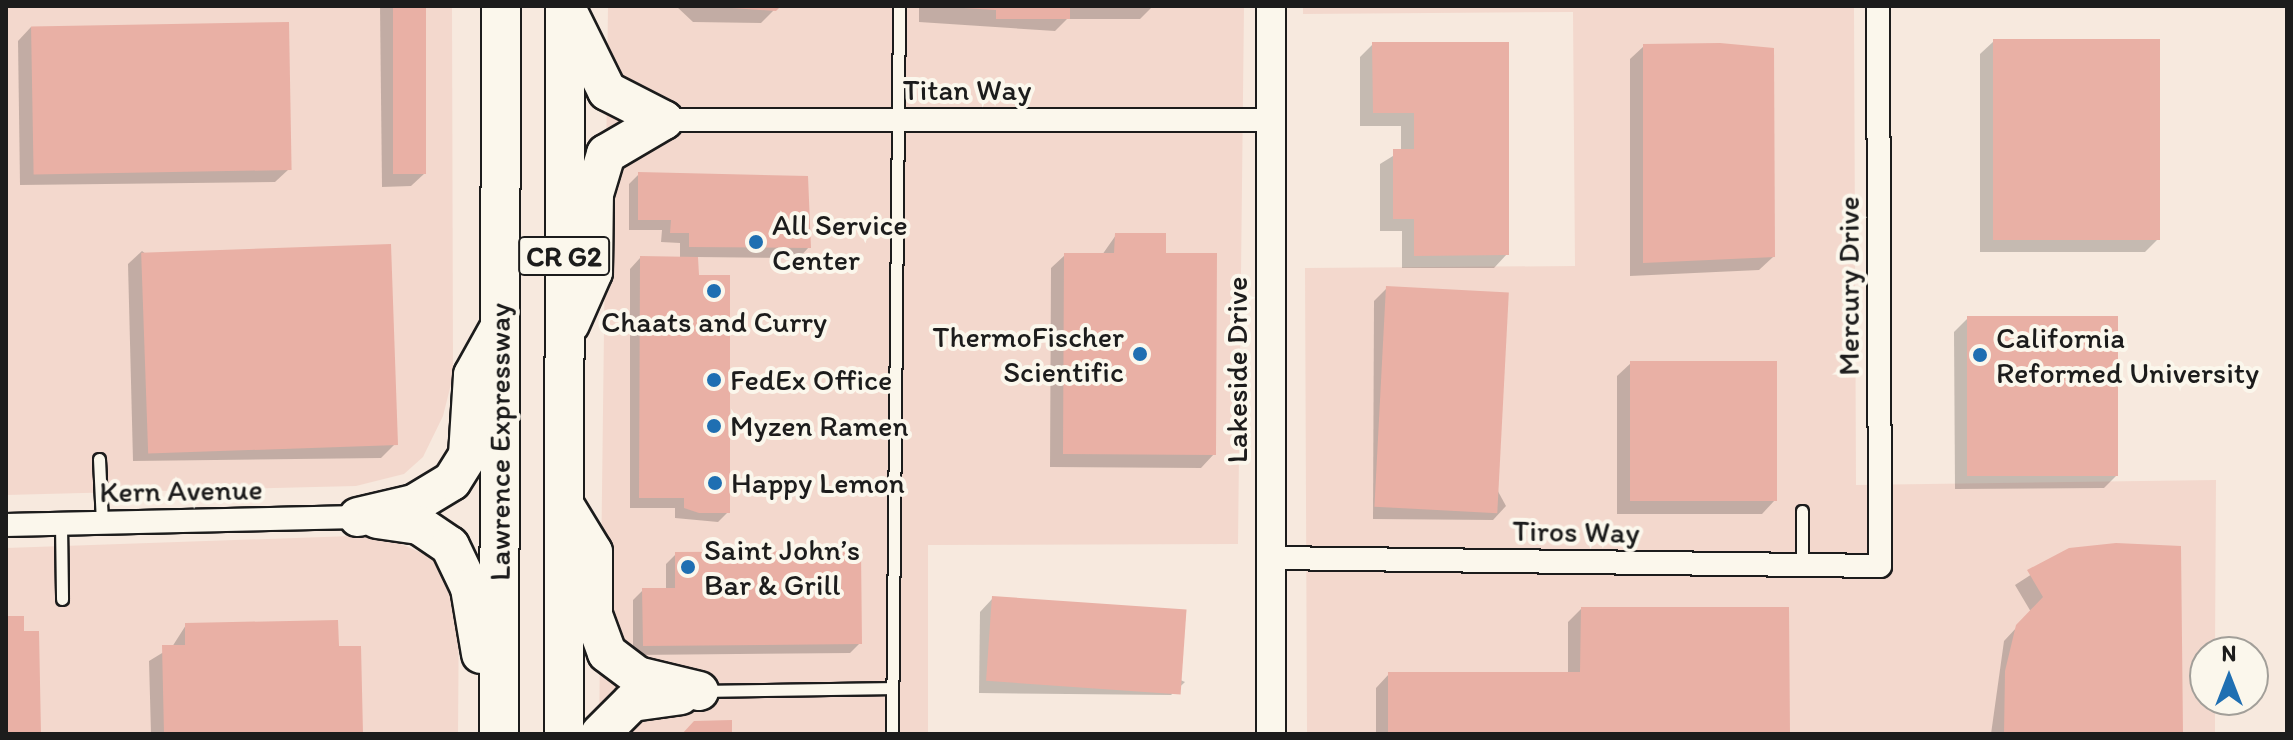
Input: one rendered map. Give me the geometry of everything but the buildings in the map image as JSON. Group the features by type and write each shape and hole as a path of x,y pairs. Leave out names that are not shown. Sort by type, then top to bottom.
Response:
{"highway":[{"name":"Lawrence Expressway","path":"499,734 501,6"},
{"path":"565,6 607,91 664,120"},
{"name":"CR G2","path":"564,734 565,6"},
{"path":"564,338 593,272 594,194 606,154 664,120"},
{"path":"358,517 414,504 452,481 468,455 473,375 501,326"},
{"path":"565,505 593,552 593,615 607,653 637,676 699,691"},
{"path":"358,517 419,525 450,546 470,588 483,660 499,678"},
{"path":"600,734 632,702 699,691"}],"street":[{"name":"Lakeside Drive","path":"1271,6 1271,734"},
{"name":"Mercury Drive","path":"1878,6 1880,566"},
{"name":"Titan Way","path":"664,120 1271,120"},
{"name":"Kern Avenue","path":"6,525 358,517"},
{"name":"Tiros Way","path":"1271,558 1880,566"}],"lane":[{"path":"892,734 899,6"},
{"path":"99,459 102,523"},
{"path":"1802,511 1802,565"},
{"path":"61,524 62,599"},
{"path":"699,691 891,688"}],"shaded area":[{"path":"6,6 452,6 453,376 443,416 423,457 404,474 356,486 6,495"},
{"path":"608,6 1244,6 1238,544 928,545 928,734 599,734"},
{"path":"1303,6 1854,6 1856,485 2216,480 2215,636 2189,636 2189,716 2215,716 2215,734 1307,734 1305,268 1575,266 1573,12 1303,14"},
{"path":"380,535 431,557 459,596 458,734 6,734 6,548"}],"place":[{"name":"All Service Center","path":"756,242"},
{"name":"Chaats and Curry","path":"714,291"},
{"name":"ThermoFischer Scientific","path":"1140,354"},
{"name":"California Reformed University","path":"1980,355"},
{"name":"FedEx Office","path":"714,380"},
{"name":"Myzen Ramen","path":"714,426"},
{"name":"Happy Lemon","path":"715,483"},
{"name":"Saint John’s Bar & Grill","path":"688,567"}]}
